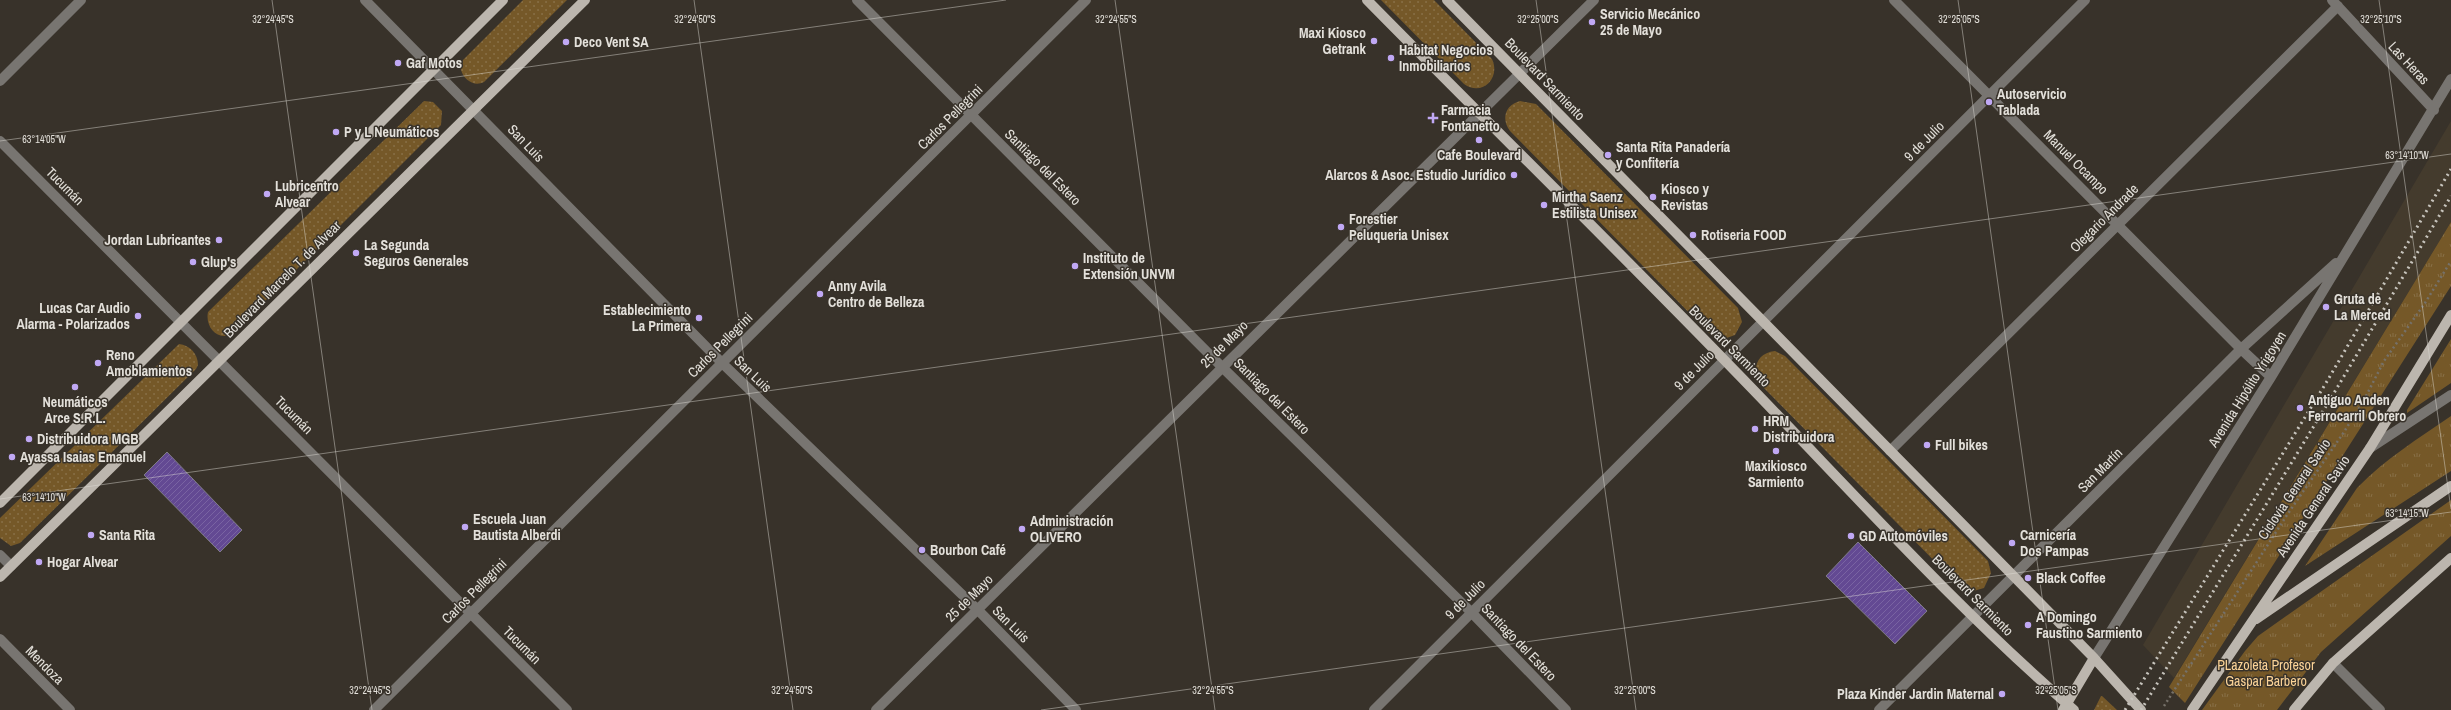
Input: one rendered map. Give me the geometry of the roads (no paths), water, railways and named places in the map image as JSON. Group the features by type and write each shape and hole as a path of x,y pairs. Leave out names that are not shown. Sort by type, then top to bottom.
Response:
{"main road":[{"path":"0,503 503,0"},
{"name":"Boulevard Marcelo T. de Alvear","path":"0,578 585,0"},
{"name":"Boulevard Sarmiento","path":"1366,0 1725,360 1973,616 2068,708"},
{"name":"Boulevard Sarmiento","path":"1448,0 2094,658 2141,710"},
{"name":"Avenida General Savio","path":"2192,710 2370,448 2451,315"},
{"path":"2250,624 2320,574 2451,486"},
{"path":"2294,710 2333,663 2451,559"},
{"name":"Avenida Hipólito Yrigoyen","path":"2068,708 2094,658"}],"street":[{"path":"0,81 81,0"},
{"name":"San Luis","path":"365,0 432,70 474,110 722,363 977,609 1076,710"},
{"name":"Santiago del Estero","path":"857,0 1221,366 1472,613 1566,710"},
{"name":"Carlos Pellegrini","path":"374,710 1086,0"},
{"name":"25 de Mayo","path":"876,710 1221,366 1594,0"},
{"name":"Manuel Ocampo","path":"1894,0 2241,349 2272,377"},
{"name":"9 de Julio","path":"1374,710 2085,0"},
{"name":"Las Heras","path":"2335,3 2434,110"},
{"name":"Olegario Andrade","path":"1890,451 2118,224 2335,3"},
{"name":"Avenida Hipólito Yrigoyen","path":"2094,658 2272,377 2434,110 2451,79"},
{"name":"Tucumán","path":"0,141 220,360 567,710"},
{"name":"San Martín","path":"1880,710 2241,349 2345,255"},
{"path":"2370,448 2451,395"},
{"path":"0,555 11,566"},
{"name":"Mendoza","path":"0,639 70,710"},
{"path":"2333,663 2380,710"}],"railway":[{"path":"2125,710 2326,383 2451,169"},
{"path":"2141,710 2337,388 2451,196"}],"place":[{"name":"Servicio Mecánico 25 de Mayo","path":"1592,22"},
{"name":"Maxi Kiosco Getrank","path":"1374,41"},
{"name":"Deco Vent SA","path":"566,42"},
{"name":"Habitat Negocios Inmobiliarios","path":"1391,58"},
{"name":"Gaf Motos","path":"398,63"},
{"name":"Autoservicio Tablada","path":"1989,102"},
{"name":"Farmacia Fontanetto","path":"1433,118"},
{"name":"P y L Neumáticos","path":"336,132"},
{"name":"Cafe Boulevard","path":"1479,140"},
{"name":"Santa Rita Panadería y Confitería","path":"1608,155"},
{"name":"Alarcos & Asoc. Estudio Jurídico","path":"1514,175"},
{"name":"Lubricentro Alvear","path":"267,194"},
{"name":"Kiosco y Revistas","path":"1653,197"},
{"name":"Mirtha Saenz Estilista Unisex","path":"1544,205"},
{"name":"Forestier Peluqueria Unisex","path":"1341,227"},
{"name":"Rotiseria FOOD","path":"1693,235"},
{"name":"Jordan Lubricantes","path":"219,240"},
{"name":"La Segunda Seguros Generales","path":"356,253"},
{"name":"Glup's","path":"193,262"},
{"name":"Instituto de Extensión UNVM","path":"1075,266"},
{"name":"Anny Avila Centro de Belleza","path":"820,294"},
{"name":"Gruta de La Merced","path":"2326,307"},
{"name":"Lucas Car Audio Alarma - Polarizados","path":"138,316"},
{"name":"Establecimiento La Primera","path":"699,318"},
{"name":"Reno Amoblamientos","path":"98,363"},
{"name":"Neumáticos Arce S.R.L.","path":"75,387"},
{"name":"Antiguo Anden Ferrocarril Obrero","path":"2300,408"},
{"name":"HRM Distribuidora","path":"1755,429"},
{"name":"Distribuidora MGB","path":"29,439"},
{"name":"Full bikes","path":"1927,445"},
{"name":"Maxikiosco Sarmiento","path":"1776,451"},
{"name":"Ayassa Isaias Emanuel","path":"12,457"},
{"name":"Escuela Juan Bautista Alberdi","path":"465,527"},
{"name":"Administración OLIVERO","path":"1022,529"},
{"name":"Santa Rita","path":"91,535"},
{"name":"GD Automóviles","path":"1851,536"},
{"name":"Carnicería Dos Pampas","path":"2012,543"},
{"name":"Bourbon Café","path":"922,550"},
{"name":"Hogar Alvear","path":"39,562"},
{"name":"Black Coffee","path":"2028,578"},
{"name":"A Domingo Faustino Sarmiento","path":"2028,625"},
{"name":"Plaza Kinder Jardin Maternal","path":"2002,694"}],"park label":[{"name":"PLazoleta Profesor Gaspar Barbero","path":"2266,674"}]}
